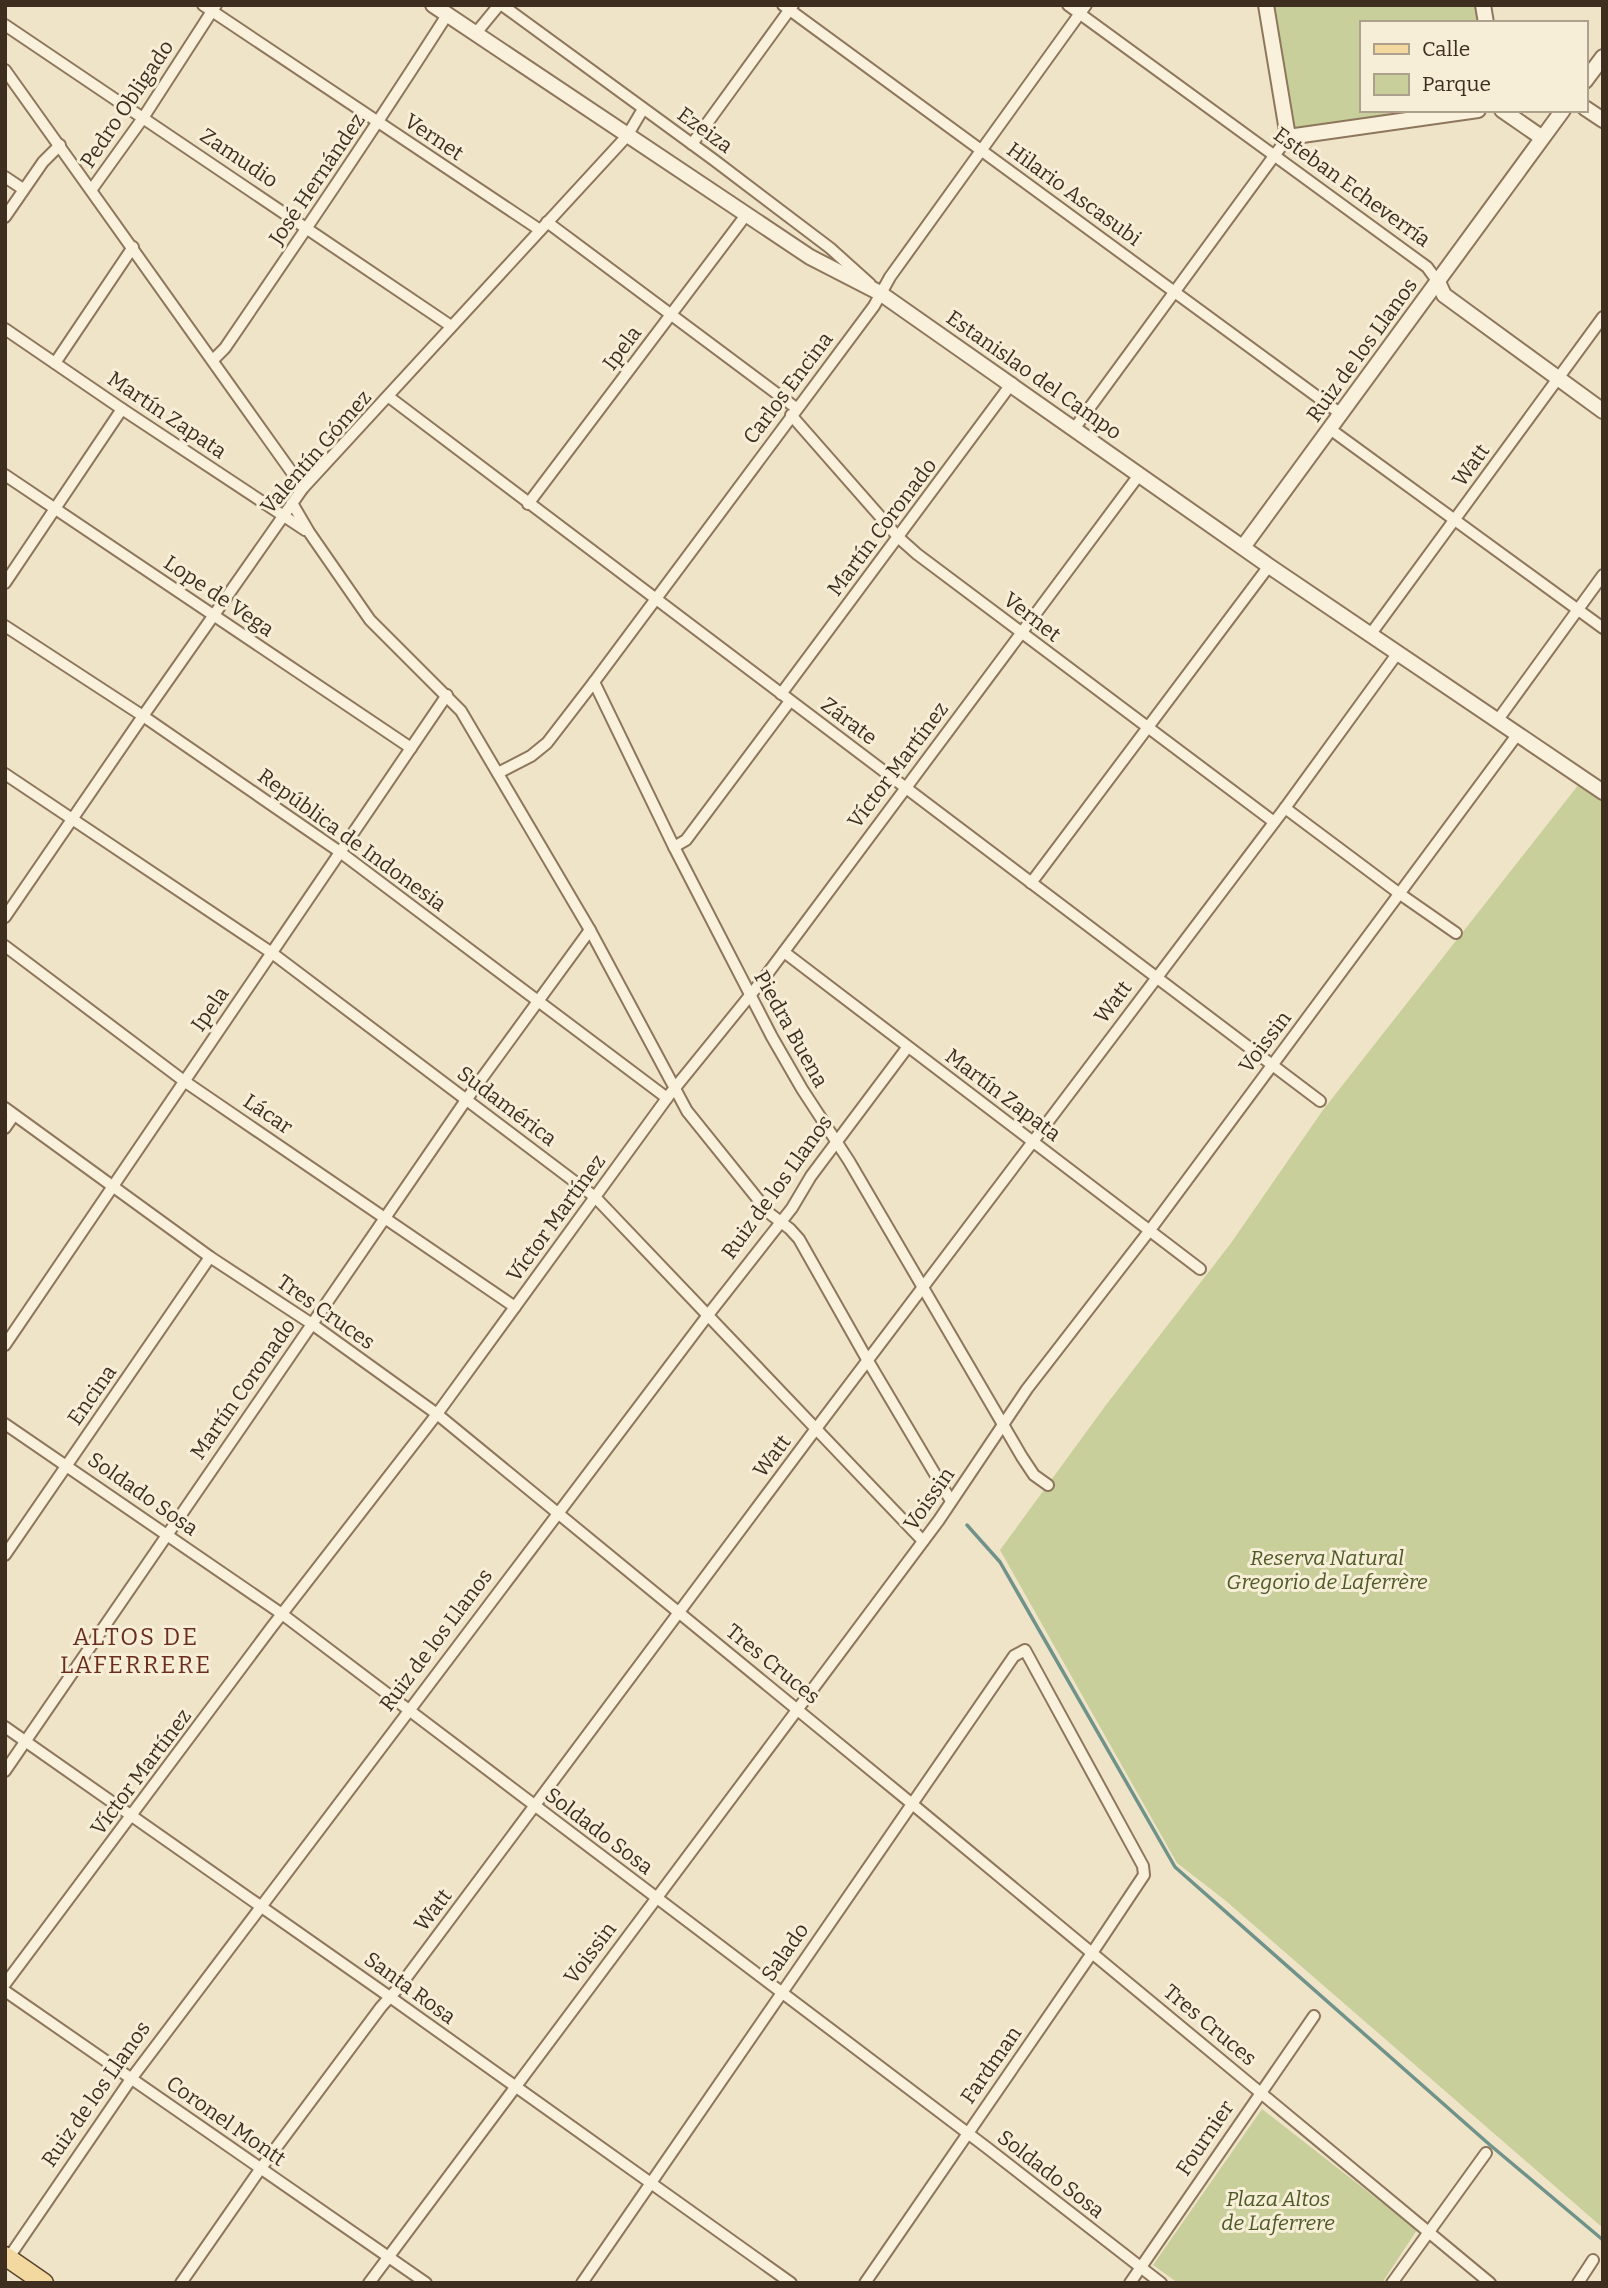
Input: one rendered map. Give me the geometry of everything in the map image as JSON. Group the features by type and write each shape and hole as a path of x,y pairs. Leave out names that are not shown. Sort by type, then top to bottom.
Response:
{"main road":[{"path":"6,2259 44,2283"}],"street":[{"name":"Estanislao del Campo","path":"433,5 810,257 880,293 1012,383 1269,566 1603,792"},
{"path":"476,33 501,5"},
{"name":"Ezeiza","path":"501,5 830,248 880,293"},
{"name":"Esteban Echeverría","path":"1068,5 1083,10 1273,156 1427,267 1444,295 1603,411"},
{"path":"1266,5 1288,137"},
{"name":"Pedro Obligado","path":"92,189 143,118 210,7"},
{"name":"Vernet","path":"210,7 379,122 543,226 672,314 794,412 899,538 1275,822"},
{"path":"692,144 788,7"},
{"name":"Hilario Ascasubi","path":"788,7 1342,414"},
{"name":"Carlos Encina","path":"498,773 531,756 547,743 594,682 874,306 880,293 1083,10"},
{"name":"José Hernández","path":"214,360 225,348 379,122 447,15"},
{"name":"Zamudio","path":"5,25 451,326"},
{"path":"1587,78 1603,57"},
{"path":"5,70 303,488"},
{"name":"Valentín Gómez","path":"5,918 303,488 626,135 643,109"},
{"path":"1587,109 1603,120"},
{"path":"1074,429 1288,137 1464,112"},
{"path":"1505,112 1541,137"},
{"name":"Ruiz de los Llanos","path":"1243,547 1561,112"},
{"path":"5,217 43,162 60,145"},
{"path":"5,177 23,189"},
{"name":"Ipela","path":"528,504 746,215"},
{"path":"55,363 133,247"},
{"name":"Watt","path":"1370,635 1603,317"},
{"name":"Martín Zapata","path":"5,328 309,532"},
{"name":"Martín Coronado","path":"674,847 686,840 785,697 1012,383"},
{"name":"Zárate","path":"389,397 1320,1101"},
{"path":"5,583 122,409"},
{"path":"1330,429 1603,628"},
{"name":"Lope de Vega","path":"5,475 411,748"},
{"name":"Víctor Martínez","path":"5,1984 282,1614 437,1414 675,1087 783,952 1139,475"},
{"path":"292,503 370,620 461,711 590,930 697,1123 763,1207 799,1239 951,1501"},
{"path":"1031,883 1269,566"},
{"path":"1497,721 1603,575"},
{"name":"República de Indonesia","path":"5,626 143,716 340,852 667,1098"},
{"name":"Watt","path":"181,2283 261,2168 381,2007 1275,822 1397,654"},
{"name":"Piedra Buena","path":"594,682 749,996 1029,1468 1048,1485"},
{"name":"Ipela","path":"5,1345 447,695"},
{"name":"Voissin","path":"369,2283 923,1541 1027,1390 1150,1230 1517,735"},
{"name":"Sudamérica","path":"5,774 272,953 595,1197 923,1541"},
{"path":"1285,808 1456,933"},
{"name":"Martín Coronado","path":"5,1771 466,1100 590,930"},
{"name":"Lácar","path":"5,946 184,1081 514,1307"},
{"name":"Martín Zapata","path":"783,952 1200,1269"},
{"name":"Ruiz de los Llanos","path":"6,2259 131,2079 558,1512 780,1224 836,1142 907,1048"},
{"path":"5,1128 10,1111"},
{"name":"Tres Cruces","path":"10,1111 210,1257 312,1324 437,1414 798,1709 1490,2283"},
{"name":"Encina","path":"5,1555 210,1257"},
{"name":"Soldado Sosa","path":"5,1424 282,1614 1161,2283"},
{"name":"Salado","path":"582,2283 780,1992 1019,1651 1025,1650 1143,1867"},
{"name":"Santa Rosa","path":"5,1727 791,2283"},
{"name":"Fardman","path":"865,2283 1141,1881 1143,1867"},
{"name":"Coronel Montt","path":"5,1992 426,2283"},
{"name":"Fournier","path":"1130,2283 1314,2016"},
{"path":"1392,2283 1486,2153"},
{"path":"1578,2283 1593,2260"}],"green space":[{"path":"1274,5 1480,5 1482,21 1360,21 1360,112 1429,112 1294,133"},
{"name":"Reserva Natural Gregorio de Laferrère","path":"1583,779 1603,791 1603,2228 1226,1901 1177,1863 1000,1550 1106,1405 1231,1243 1323,1110"},
{"name":"Plaza Altos de Laferrere","path":"1262,2109 1417,2230 1382,2283 1178,2283 1153,2265"}],"waterway":[{"path":"967,1525 1000,1562 1175,1867 1490,2145 1603,2240"}],"district":[{"name":"ALTOS DE LAFERRERE","path":"136,1651"}]}
